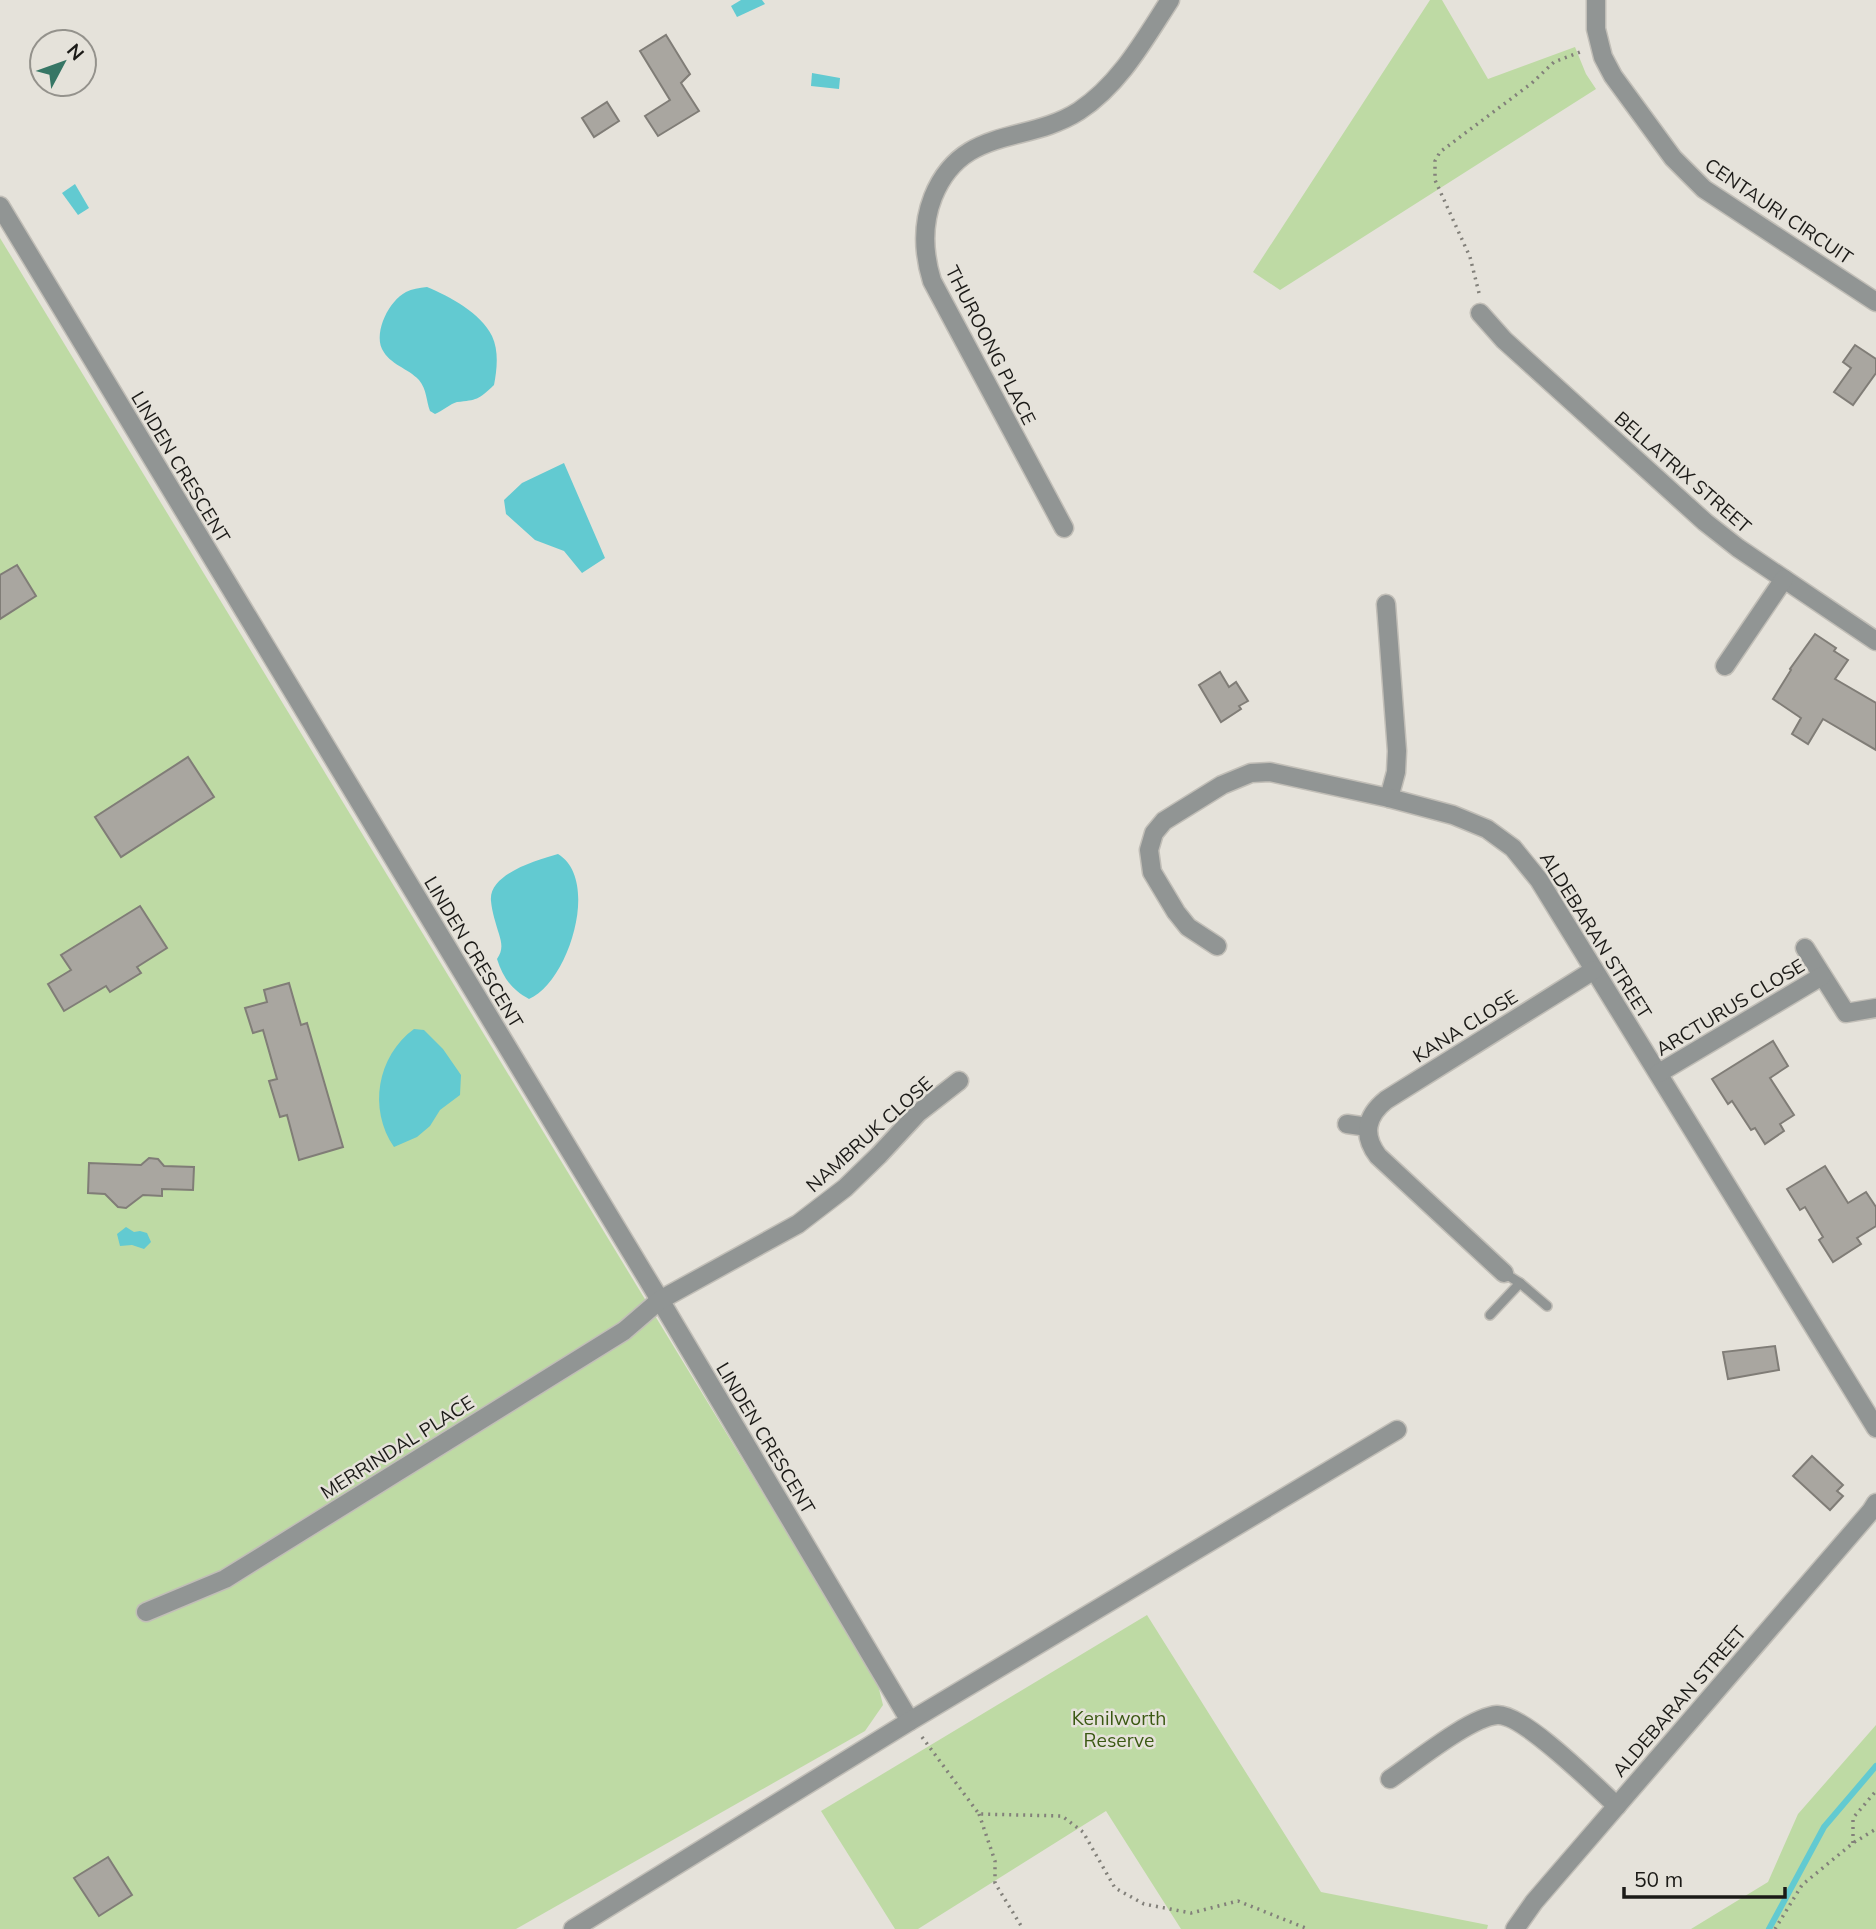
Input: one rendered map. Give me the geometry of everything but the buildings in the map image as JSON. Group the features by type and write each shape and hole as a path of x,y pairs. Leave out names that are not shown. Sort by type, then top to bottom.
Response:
{"street":[{"name":"THUROONG PLACE","path":"1064,528 932,281 925,251 925,223 940,181 956,161 988,143 1061,120 1085,106 1106,89 1127,64 1170,0"},
{"name":"CENTAURI CIRCUIT","path":"1596,0 1595,16 1600,46 1613,76 1673,158 1704,189 1876,302"},
{"name":"LINDEN CRESCENT","path":"0,206 660,1300 910,1721"},
{"name":"BELLATRIX STREET","path":"1480,313 1504,340 1678,499 1738,548 1876,641"},
{"path":"1725,666 1784,579"},
{"path":"1386,604 1397,751 1396,772 1389,798"},
{"name":"ALDEBARAN STREET","path":"1217,946 1188,927 1176,912 1152,872 1148,859 1151,841 1164,821 1232,780 1261,772 1389,798 1471,822 1487,829 1513,848 1532,870 1876,1428"},
{"name":"ARCTURUS CLOSE","path":"1805,948 1846,1013 1876,1008"},
{"name":"KANA CLOSE","path":"1367,1126 1373,1113 1386,1100 1594,971"},
{"name":"ARCTURUS CLOSE","path":"1659,1073 1822,976"},
{"name":"NAMBRUK CLOSE","path":"660,1300 798,1224 845,1188 918,1113 959,1081"},
{"path":"1347,1124 1367,1126 1369,1143 1378,1156 1504,1273"},
{"name":"MERRINDAL PLACE","path":"146,1612 225,1579 624,1331 660,1300"},
{"path":"573,1929 910,1721 1397,1430"},
{"name":"ALDEBARAN STREET","path":"1515,1929 1534,1902 1876,1503"},
{"path":"1390,1779 1473,1724 1500,1710 1532,1730 1617,1806"}],"lane":[{"path":"1504,1273 1547,1306"},
{"path":"1490,1314 1520,1283"}],"path":[{"path":"1480,313 1479,284 1470,257 1435,180 1435,161 1440,152 1532,83 1554,62 1600,46"},
{"path":"910,1721 979,1814 995,1861 995,1883 1023,1929"},
{"path":"1853,1843 1853,1818 1876,1791"},
{"path":"979,1814 1062,1816 1083,1832 1115,1888 1144,1905 1191,1913 1238,1900 1308,1929"},
{"path":"1775,1929 1802,1885 1853,1843 1876,1829"}],"green space":[{"path":"1430,0 1442,0 1488,79 1575,47 1586,74 1596,89 1280,290 1253,272"},
{"path":"0,238 877,1681 883,1705 865,1731 516,1929 0,1929"},
{"name":"Kenilworth Reserve","path":"1147,1615 1321,1892 1488,1925 1487,1929 1181,1929 1106,1811 918,1929 895,1929 821,1811"},
{"path":"1876,1725 1876,1929 1691,1929 1768,1882 1798,1814"}],"water":[{"path":"741,0 762,0 765,4 737,17 731,6"},
{"path":"812,73 840,78 839,89 811,86"},
{"path":"75,184 89,208 78,215 62,193"},
{"path":"427,287 454,300 480,320 492,336 497,366 494,385 484,394 469,401 454,403 435,414 430,411 419,380 390,359 380,342 382,325 394,302 406,292"},
{"path":"564,463 605,558 582,573 564,551 535,540 506,514 504,500 522,483"},
{"path":"558,854 571,867 577,885 578,907 574,930 567,953 556,973 543,989 529,999 509,983 497,959 501,944 491,901 492,891 497,883 515,870"},
{"path":"414,1029 424,1030 443,1049 461,1075 460,1095 440,1110 430,1126 417,1137 394,1147 381,1116 380,1084 392,1053 401,1040"},
{"path":"126,1227 134,1232 147,1233 151,1242 144,1249 132,1245 120,1246 117,1234"}],"waterway":[{"path":"1769,1929 1824,1827 1876,1766"}]}
